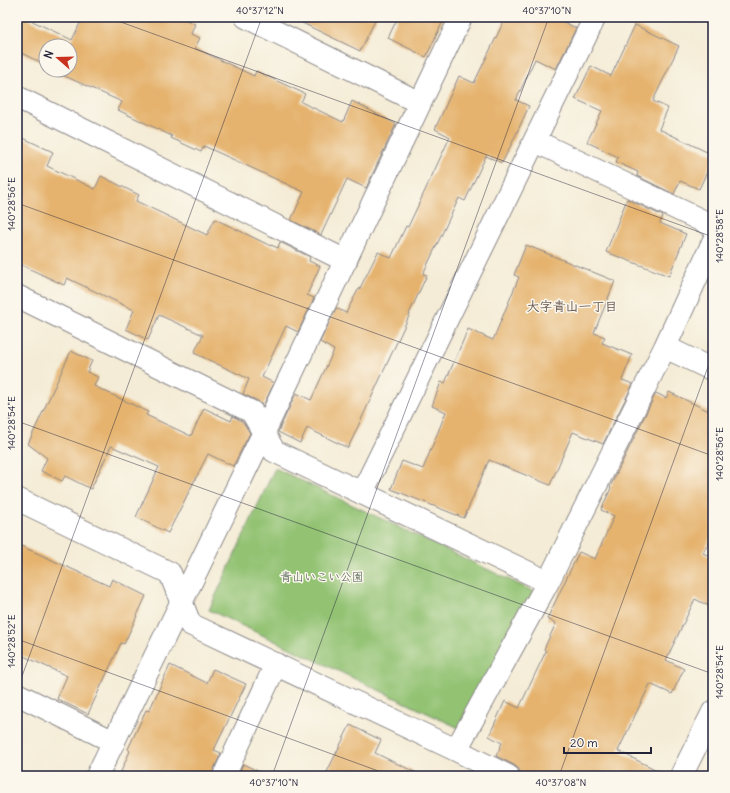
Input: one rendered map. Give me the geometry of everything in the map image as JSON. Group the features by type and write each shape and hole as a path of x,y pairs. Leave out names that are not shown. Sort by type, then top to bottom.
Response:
{"street":[{"path":"246,17 420,103"},
{"path":"97,776 264,432 461,17"},
{"path":"362,493 595,17"},
{"path":"17,97 346,260"},
{"path":"535,141 713,226"},
{"path":"456,750 548,582 665,347 713,242"},
{"path":"17,296 252,412 274,451 548,582"},
{"path":"665,347 713,370"},
{"path":"17,500 170,573 190,624 508,776"},
{"path":"224,776 276,664"},
{"path":"17,694 114,742"},
{"path":"681,776 713,712"}],"green space":[{"name":"青山いこい公園","path":"275,468 535,592 461,729 209,610"}],"building":[{"path":"17,17 24,17 68,38 38,38 38,61 17,51"},
{"path":"83,17 180,17 195,24 191,34 200,38 195,48 254,76 256,71 305,94 301,102 343,122 352,101 396,124 366,188 347,179 321,235 291,220 304,192 204,146 201,152 171,138 172,136 118,110 122,102 69,78 78,78 78,38 73,38"},
{"path":"290,17 377,17 360,51"},
{"path":"398,17 445,17 426,57 388,38"},
{"path":"506,17 553,17 576,28 556,69 535,59 516,100 529,106 502,163 486,156 465,201 459,198 423,274 427,275 410,314 348,448 307,428 300,443 278,432 296,393 311,400 334,350 320,342 336,308 346,313 378,252 391,258 406,226 408,227 450,137 435,129 459,76 474,83"},
{"path":"635,25 679,46 653,101 668,108 659,129 713,155 713,159 699,189 680,181 674,194 637,176 638,172 616,162 618,157 587,142 602,111 575,99 591,66 611,76"},
{"path":"23,138 53,152 47,166 95,189 101,176 139,195 136,201 207,235 215,219 271,246 278,248 280,242 310,257 309,261 320,266 307,295 314,298 298,332 286,326 262,377 274,383 263,406 258,401 243,394 249,379 194,353 203,335 159,315 148,340 126,329 134,310 67,278 64,285 17,263 17,150"},
{"path":"627,199 663,216 660,223 686,234 669,276 606,252"},
{"path":"526,245 615,281 594,333 605,337 602,343 632,355 622,380 633,384 603,444 573,432 550,485 489,460 464,518 391,489 402,461 423,469 446,412 432,406 441,382 445,383 468,329 493,340 519,277 514,275"},
{"path":"71,351 92,361 87,372 98,377 94,386 148,412 146,415 191,436 204,408 231,421 233,416 243,422 250,433 233,466 208,454 168,533 136,517 159,467 111,446 91,489 65,476 62,481 41,471 47,458 28,444"},
{"path":"669,392 713,413 713,533 703,553 713,558 713,608 695,599 666,660 684,669 672,694 650,684 618,751 669,776 520,776 519,769 496,756 502,743 489,736 505,701 519,708 546,651 544,649 556,623 547,619 579,552 595,559 614,516 601,510 611,488 610,487 656,393 666,398"},
{"path":"17,544 109,586 112,579 146,596 124,644 121,643 88,714 57,699 67,676 17,653"},
{"path":"170,665 207,683 213,669 246,684 214,750 221,753 212,776 119,776 130,751 128,749 146,710 149,711"},
{"path":"350,725 381,740 375,753 423,776 325,776"},
{"path":"243,764 268,776 238,776"}],"district":[{"name":"大字青山一丁目","path":"572,306"}]}
